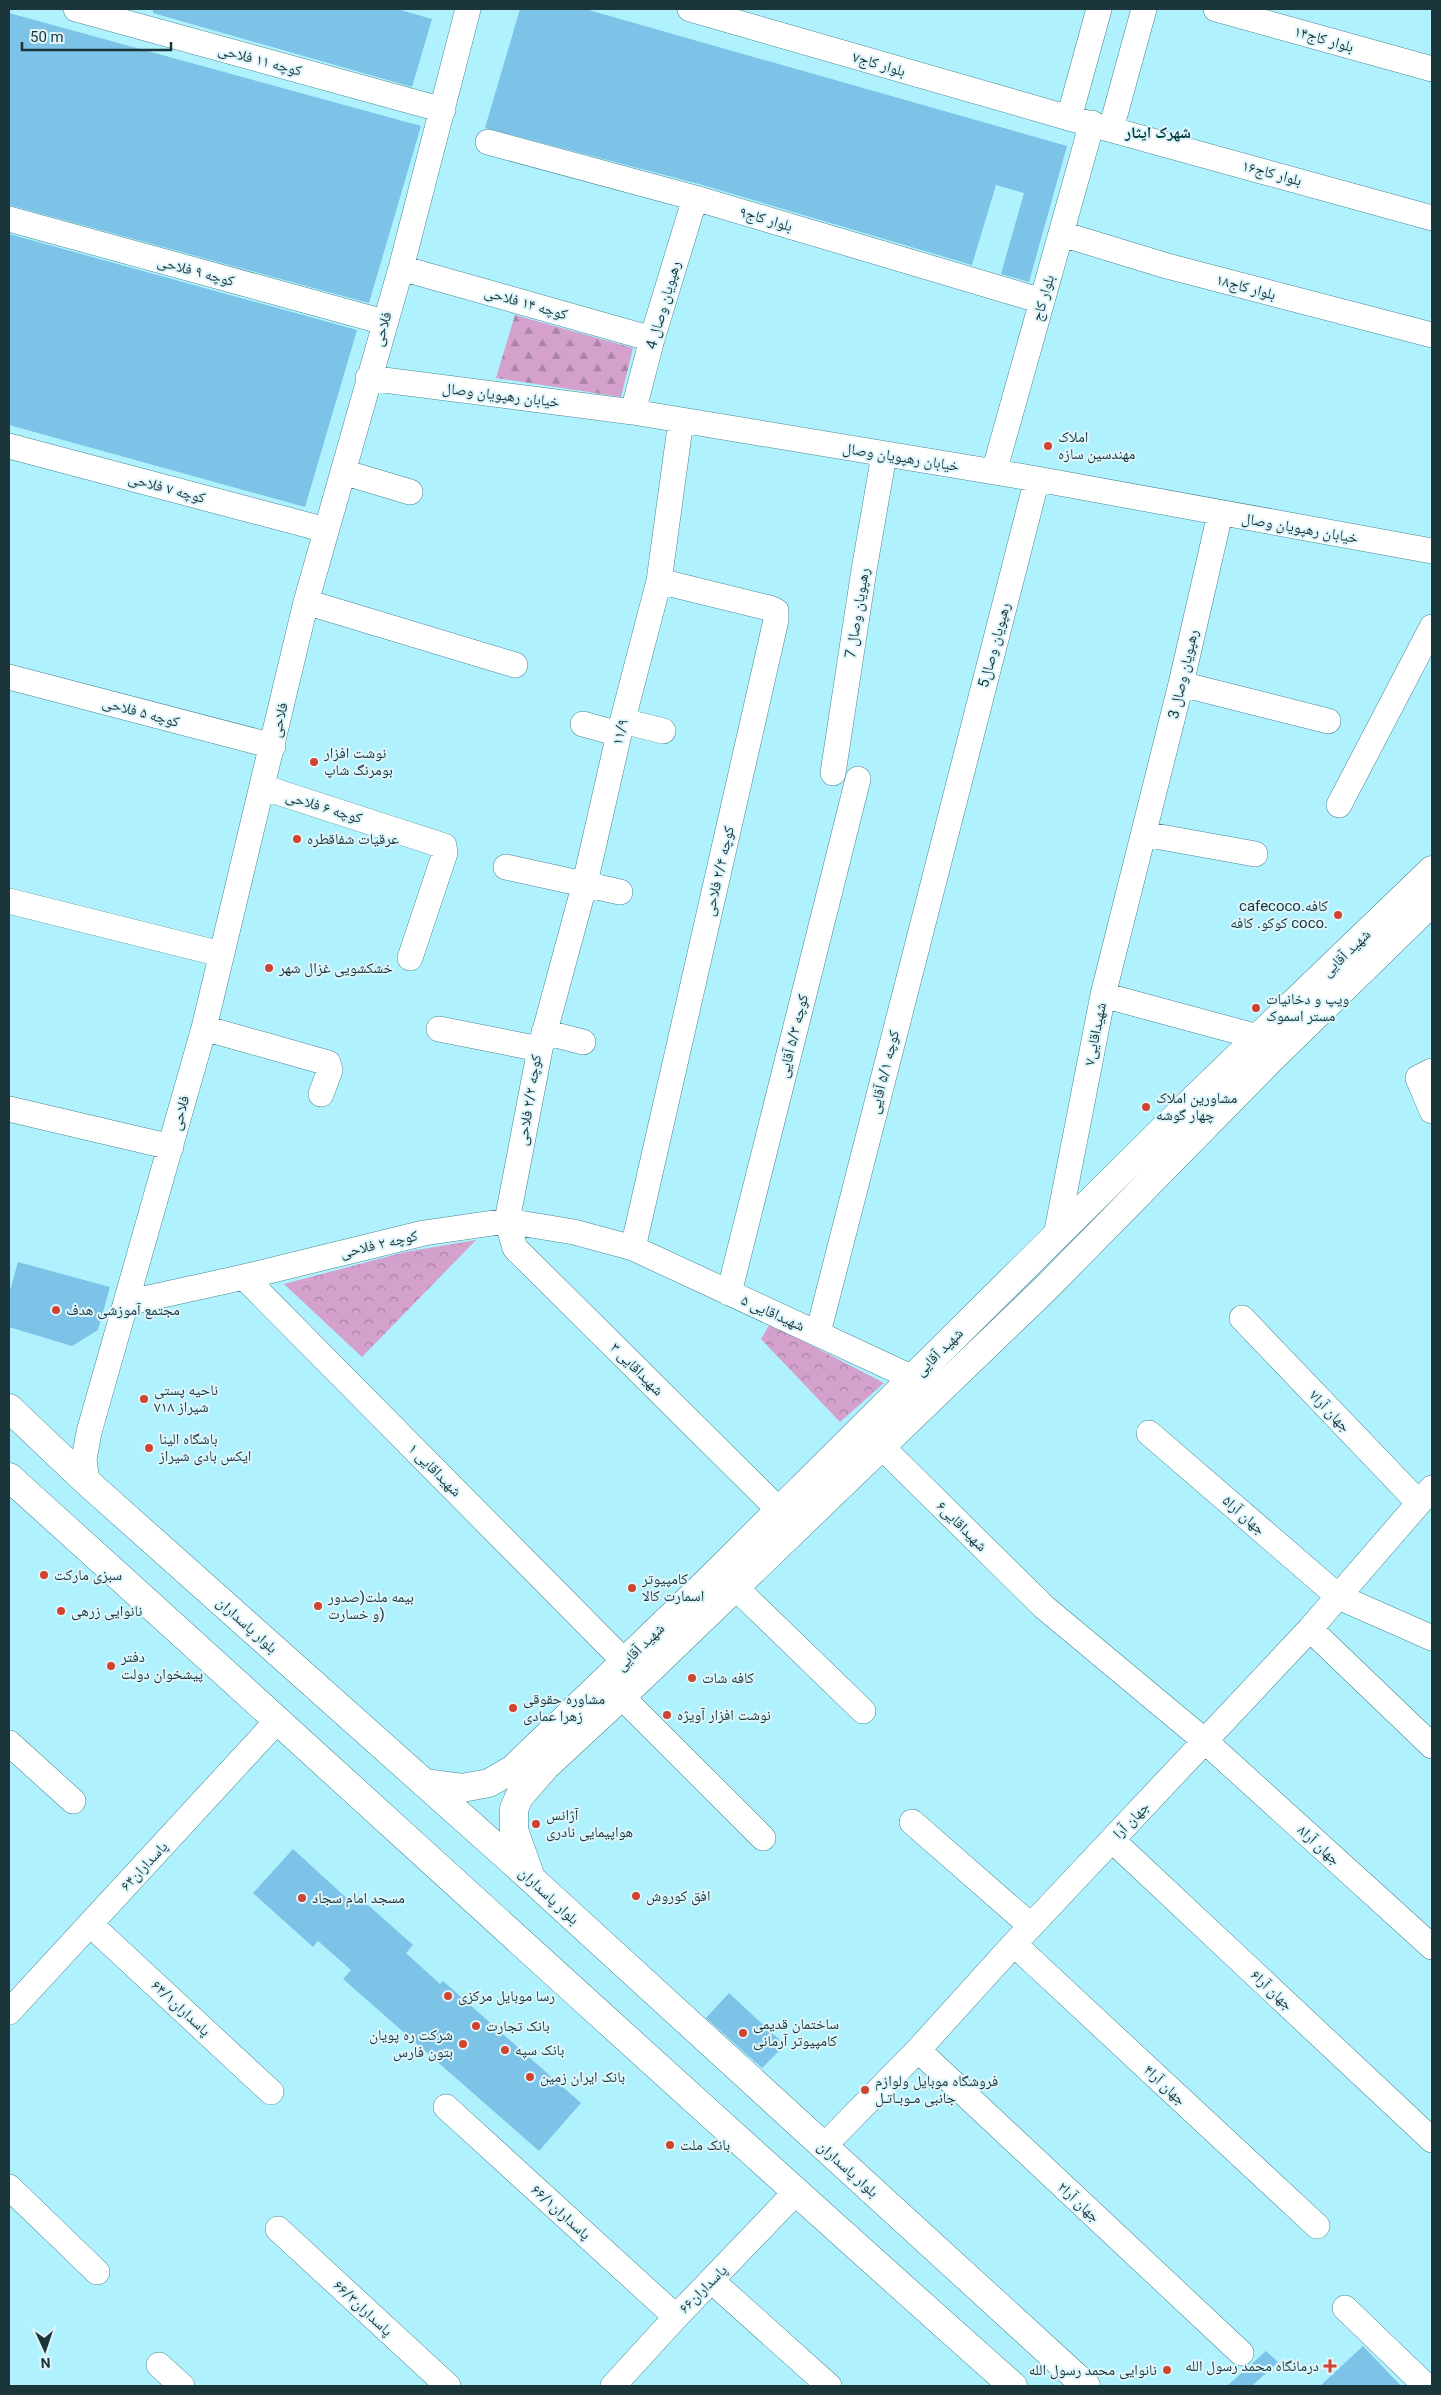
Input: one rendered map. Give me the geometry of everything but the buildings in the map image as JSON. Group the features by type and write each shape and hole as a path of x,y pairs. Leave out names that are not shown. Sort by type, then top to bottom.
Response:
{"main road":[{"name":"شهید آقایی","path":"424,1783 462,1788 489,1783 513,1769 614,1688 735,1586 1047,1287 1268,1060 1392,924 1432,870"},
{"name":"شهید آقایی","path":"534,1883 514,1830 514,1808 519,1797 614,1688 625,1662 1258,1037 1392,924 1432,902"},
{"name":"بلوار پاسداران","path":"9,1408 87,1482 424,1783 1086,2386"},
{"path":"9,1477 278,1720 795,2193 1012,2386"},
{"path":"500,1776 498,1786 500,1794 511,1799 519,1797"}],"street":[{"name":"کوچه ۱۱ فلاحی","path":"76,9 443,110"},
{"name":"فلاحی","path":"87,1482 84,1459 89,1432 204,1028 306,602 400,268 468,9"},
{"name":"بلوار کاج۷","path":"690,9 1091,123"},
{"name":"بلوار کاج","path":"1091,123 1099,9"},
{"name":"بلوار کاج","path":"994,472 1062,234 1091,123 1144,9"},
{"name":"بلوار کاج۱۴","path":"1216,9 1432,69"},
{"name":"بلوار کاج۱۶","path":"1091,123 1432,218"},
{"name":"بلوار کاج۹","path":"488,142 695,198 1042,301"},
{"name":"4 رهپویان وصال","path":"633,412 652,338 695,198"},
{"name":"کوچه ۹ فلاحی","path":"9,219 384,322"},
{"name":"بلوار کاج۱۸","path":"1062,234 1167,266 1432,335"},
{"name":"کوچه ۱۴ فلاحی","path":"400,268 652,338"},
{"name":"خیابان رهپویان وصال","path":"368,378 633,412 1038,479 1220,514 1432,551"},
{"name":"۱۱/۹","path":"542,1040 585,883 621,727 658,581 681,420"},
{"name":"کوچه ۷ فلاحی","path":"9,446 326,530"},
{"name":"7 رهپویان وصال","path":"833,773 884,454"},
{"path":"343,472 410,492"},
{"name":"رهپویان وصال5","path":"950,812 1038,479"},
{"name":"3 رهپویان وصال","path":"1144,834 1220,514"},
{"name":"کوچه ۲/۴ فلاحی","path":"633,1248 776,620 776,612 769,608 658,581"},
{"path":"306,602 516,665"},
{"path":"1339,805 1432,627"},
{"name":"کوچه ۵ فلاحی","path":"9,677 273,746"},
{"path":"1181,684 1328,721"},
{"path":"583,724 663,731"},
{"name":"کوچه ۵/۳ آقایی","path":"729,1293 858,779"},
{"name":"کوچه ۶ فلاحی","path":"262,787 444,846 445,853 410,958"},
{"name":"کوچه ۵/۱ آقایی","path":"818,1333 950,812"},
{"path":"1144,834 1255,854"},
{"name":"شهیداقایی۷","path":"1056,1236 1103,995 1144,834"},
{"path":"506,867 620,892"},
{"path":"9,901 221,954"},
{"path":"1103,995 1258,1037"},
{"path":"204,1028 328,1063 330,1070 322,1094"},
{"name":"کوچه ۲/۲ فلاحی","path":"439,1029 542,1040 507,1221"},
{"path":"542,1040 583,1042"},
{"path":"1432,1070 1418,1078 1432,1111"},
{"path":"9,1108 171,1147"},
{"name":"کوچه ۲ فلاحی","path":"126,1303 244,1277 396,1239 507,1221 574,1232 633,1248"},
{"name":"۳ شهیداقایی","path":"507,1221 515,1248 779,1510"},
{"name":"۵ شهیداقایی","path":"633,1248 913,1378"},
{"name":"۱ شهیداقایی","path":"244,1277 625,1662"},
{"name":"جهان آرا۷","path":"1242,1318 1426,1496"},
{"path":"38,1436 64,1441 75,1439 89,1432"},
{"name":"جهان آرا۵","path":"1149,1433 1339,1596 1432,1638"},
{"name":"شهیداقایی۶","path":"881,1446 1044,1607 1206,1742"},
{"name":"جهان آرا","path":"824,2146 918,2050 1030,1926 1206,1742 1310,1629 1426,1496"},
{"path":"735,1586 863,1711"},
{"path":"1310,1629 1432,1746"},
{"path":"614,1688 763,1838"},
{"name":"پاسداران۶۴","path":"9,2012 278,1720"},
{"name":"جهان آرا۸","path":"1206,1742 1432,1947"},
{"path":"9,1743 73,1800"},
{"path":"912,1822 1030,1926"},
{"name":"جهان آرا۶","path":"1112,1840 1432,2140"},
{"name":"پاسداران۶۴/۱","path":"90,1924 271,2092"},
{"name":"جهان آرا۴","path":"1014,1944 1317,2226"},
{"name":"جهان آرا۲","path":"918,2050 1241,2353"},
{"name":"پاسداران۶۶/۱","path":"446,2107 676,2317"},
{"path":"9,2187 97,2272"},
{"name":"پاسداران۶۶","path":"613,2386 676,2317 795,2193"},
{"name":"پاسداران۶۶/۳","path":"278,2229 448,2386"},
{"path":"712,2281 829,2386"},
{"path":"1345,2308 1426,2386"},
{"path":"159,2365 182,2386"}],"green space":[{"path":"515,315 633,348 621,397 496,378"},
{"path":"476,1240 362,1357 284,1284 405,1252"},
{"path":"770,1324 884,1383 840,1422 761,1339"}],"place":[{"name":"املاک مهندسین سازه","path":"1048,446"},
{"name":"نوشت افزار بومرنگ شاپ","path":"314,762"},
{"name":"عرقیات شفاقطره","path":"297,839"},
{"name":"cafecoco.کافه کوکو. کافه coco.","path":"1338,915"},
{"name":"خشکشویی غزال شهر","path":"269,968"},
{"name":"ویپ و دخانیات مستر اسموک","path":"1256,1008"},
{"name":"مشاورین املاک چهار گوشه","path":"1146,1107"},
{"name":"مجتمع آموزشی هدف","path":"56,1310"},
{"name":"ناحیه پستی ۷۱۸ شیراز","path":"144,1399"},
{"name":"باشگاه الینا ایکس بادی شیراز","path":"149,1448"},
{"name":"سبزی مارکت","path":"44,1575"},
{"name":"کامپیوتر اسمارت کالا","path":"632,1588"},
{"name":"بیمه ملت(صدور و خسارت)","path":"318,1606"},
{"name":"نانوایی زرهی","path":"61,1611"},
{"name":"دفتر پیشخوان دولت","path":"111,1666"},
{"name":"کافه شات","path":"692,1678"},
{"name":"مشاوره حقوقی زهرا عمادی","path":"513,1708"},
{"name":"نوشت افزار آویژه","path":"667,1715"},
{"name":"آژانس هواپیمایی نادری","path":"536,1824"},
{"name":"افق کوروش","path":"636,1896"},
{"name":"مسجد امام سجاد","path":"302,1898"},
{"name":"رسا موبایل مرکزی","path":"448,1996"},
{"name":"بانک تجارت","path":"476,2026"},
{"name":"ساختمان قدیمی کامپیوتر آرمانی","path":"743,2033"},
{"name":"شرکت ره پویان بتون فارس","path":"463,2044"},
{"name":"بانک سپه","path":"505,2050"},
{"name":"بانک ایران زمین","path":"530,2077"},
{"name":"فروشگاه موبایل ولوازم جانبی مـوبـاتـل","path":"865,2090"},
{"name":"بانک ملت","path":"670,2145"},
{"name":"درمانگاه محمد رسول الله","path":"1330,2366"},
{"name":"نانوایی محمد رسول الله","path":"1167,2370"}],"district":[{"name":"شهرک ایثار","path":"1158,132"}]}
